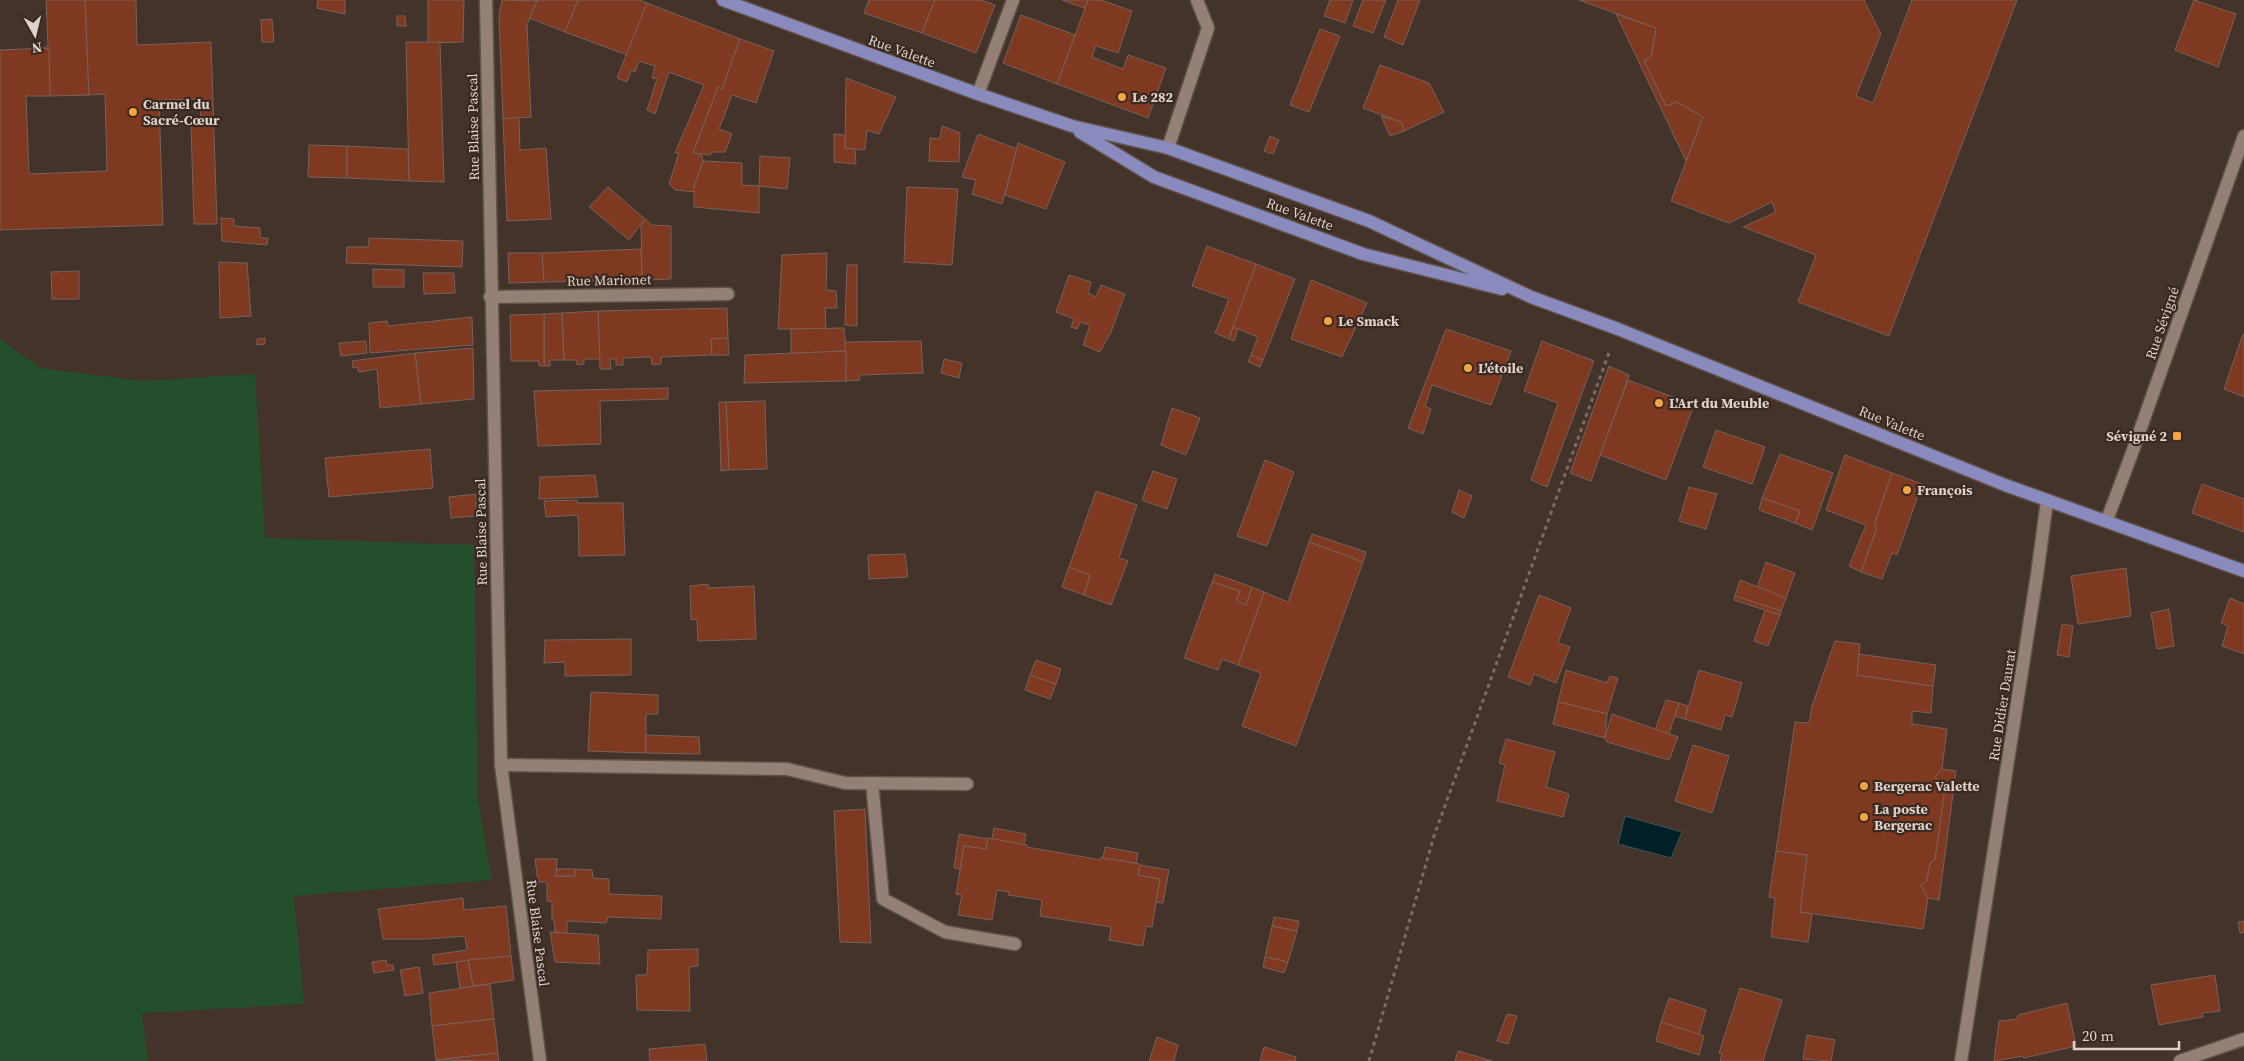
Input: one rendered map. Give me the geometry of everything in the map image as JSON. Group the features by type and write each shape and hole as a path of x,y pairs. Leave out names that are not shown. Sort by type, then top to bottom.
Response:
{"main road":[{"name":"Rue Valette","path":"723,0 978,94 1072,126 1168,148 1369,221 1531,297 1618,329 2047,501 2107,520 2244,571"},
{"name":"Rue Valette","path":"1072,126 1154,177 1363,254 1531,297"}],"street":[{"name":"Rue Blaise Pascal","path":"486,0 490,297 501,765 540,1061"},
{"path":"978,94 1013,0"},
{"path":"1168,148 1208,28 1197,0"},
{"name":"Rue Sévigné","path":"2107,520 2244,136"},
{"name":"Rue Marionet","path":"490,297 728,294"},
{"name":"Rue Didier Daurat","path":"1961,1061 2047,501"},
{"path":"501,765 787,769 845,783 967,784"},
{"path":"872,783 883,899 945,932 1014,944"},
{"path":"2180,1061 2244,1039"}],"path":[{"path":"1369,1061 1434,836 1618,329"}],"green space":[{"path":"0,339 40,368 143,381 255,374 265,538 474,545 478,800 492,880 294,896 304,1004 142,1013 148,1061 0,1061"}],"water":[{"path":"1625,816 1682,832 1671,858 1618,844"}],"building":[{"path":"46,0 85,0 89,95 50,96 49,50 45,48 48,45"},
{"name":"Carmel du Sacré-Cœur","path":"85,0 136,0 137,45 211,42 217,224 194,224 191,125 201,124 200,99 159,100 163,225 0,230 0,50 45,48 49,50 50,96 26,96 29,174 107,171 105,94 89,95"},
{"path":"318,0 345,0 345,14 317,8"},
{"path":"428,0 464,0 463,42 428,43"},
{"path":"502,0 537,1 527,25 531,117 503,119 499,17"},
{"path":"534,0 578,0 565,32 530,18 537,1"},
{"path":"578,0 639,0 647,3 627,55 565,32"},
{"path":"869,0 935,0 922,33 864,13"},
{"path":"935,0 981,0 995,5 976,53 922,33"},
{"path":"1062,0 1088,0 1084,8"},
{"path":"1088,0 1101,0 1132,11 1118,53 1096,46 1092,57 1123,69 1128,55 1166,68 1148,118 1057,84"},
{"path":"1330,0 1353,0 1345,23 1324,16"},
{"path":"1363,0 1386,0 1373,33 1353,26"},
{"path":"1398,0 1420,0 1403,45 1384,37"},
{"path":"1579,0 1864,0 1881,34 1856,96 1873,103 1912,0 2017,0 1889,336 1798,302 1816,255 1743,227 1776,212 1772,202 1729,223 1671,201 1703,117 1677,102 1666,106 1644,61 1651,57 1656,28"},
{"path":"2194,0 2236,14 2218,67 2175,50"},
{"path":"647,3 740,39 722,89 718,87 693,153 701,154 703,161 694,187 695,192 675,190 669,184 679,153 675,153 704,85 669,72 655,114 647,110 657,79 652,78 655,66 639,61 635,72 631,71 627,82 617,78"},
{"path":"1616,14 1656,28 1651,57 1644,61 1666,106 1677,102 1703,117 1686,161"},
{"path":"1021,15 1075,35 1057,84 1003,63"},
{"path":"397,16 405,16 406,26 397,26"},
{"path":"272,19 274,42 262,42 261,20"},
{"path":"1320,29 1340,36 1309,112 1290,105"},
{"path":"740,39 774,51 756,103 732,95 719,129 732,134 725,152 712,152 710,155 693,153 718,87 722,89"},
{"path":"406,42 440,42 444,182 409,181"},
{"path":"1380,65 1429,83 1444,112 1404,131 1401,122 1363,108"},
{"path":"846,78 896,97 879,134 867,130 865,150 845,148"},
{"path":"1381,116 1401,122 1404,131 1390,136"},
{"path":"519,117 520,150 546,148 551,219 507,221 503,119"},
{"path":"942,126 960,133 959,162 929,161 930,138 940,139"},
{"path":"834,134 845,135 845,148 855,149 856,164 834,162"},
{"path":"978,134 1017,149 1002,204 972,194 976,180 962,177"},
{"path":"1270,136 1279,140 1273,154 1264,151"},
{"path":"1018,143 1065,162 1046,209 1005,195"},
{"path":"309,145 347,146 347,178 308,177"},
{"path":"347,146 408,149 409,181 347,178"},
{"path":"760,156 790,158 787,189 759,186"},
{"path":"703,161 742,163 742,185 759,186 759,213 694,207 694,187"},
{"path":"608,187 645,219 629,240 589,207"},
{"path":"907,187 958,189 952,265 904,262"},
{"path":"221,218 234,219 234,226 260,228 260,238 268,238 267,245 222,241"},
{"path":"645,219 652,225 671,226 671,279 642,280 641,225"},
{"path":"369,238 463,241 462,267 346,263 347,247 368,247"},
{"path":"1207,246 1256,264 1229,339 1215,333 1229,299 1192,286"},
{"path":"641,249 642,280 544,282 542,253"},
{"path":"508,253 542,253 544,282 509,283"},
{"path":"827,253 826,290 836,291 837,308 825,308 826,329 778,329 782,255"},
{"path":"219,262 247,263 251,316 220,318"},
{"path":"1256,264 1295,279 1263,360 1251,355 1258,337 1233,327"},
{"path":"847,265 857,265 857,326 845,325"},
{"path":"373,269 404,270 404,287 373,287"},
{"path":"79,271 79,299 52,299 51,272"},
{"path":"423,273 454,273 455,293 424,294"},
{"path":"1069,275 1091,282 1088,293 1096,297 1101,285 1125,294 1111,332 1100,352 1083,345 1090,325 1080,322 1077,329 1071,327 1074,319 1056,312"},
{"name":"Le Smack","path":"1311,280 1367,303 1342,357 1291,339"},
{"path":"727,308 728,338 711,339 712,355 661,357 661,364 652,365 651,357 623,358 623,365 616,365 616,359 610,359 611,369 600,369 598,311"},
{"path":"598,311 600,359 584,359 584,364 577,365 577,360 564,360 562,313"},
{"path":"562,313 564,360 550,360 550,366 544,366 544,314"},
{"path":"544,314 544,366 539,366 539,361 511,361 510,315"},
{"path":"472,317 473,345 370,353 369,323 387,321 388,326"},
{"path":"1233,327 1238,329 1234,341 1229,339"},
{"path":"844,328 846,351 791,354 791,329"},
{"name":"L'étoile","path":"1446,329 1511,351 1491,405 1432,385 1425,406 1431,409 1423,434 1408,428"},
{"path":"2244,334 2244,397 2224,389"},
{"path":"265,338 265,344 257,345 257,339"},
{"path":"728,338 729,355 712,355 711,339"},
{"path":"366,341 367,353 341,356 339,343"},
{"path":"921,341 923,373 859,375 860,380 846,381 845,342"},
{"path":"1542,341 1594,361 1547,487 1531,480 1558,403 1524,391"},
{"path":"473,348 474,399 421,404 415,353"},
{"path":"846,351 846,381 744,383 745,355"},
{"path":"415,353 421,404 380,408 377,369 359,372 357,367 353,368 352,361"},
{"path":"1251,355 1263,360 1260,367 1248,362"},
{"path":"944,359 962,363 959,378 941,373"},
{"path":"1609,366 1629,375 1591,481 1570,473"},
{"path":"1628,380 1694,405 1666,480 1600,455"},
{"path":"668,388 668,399 600,401 601,444 538,446 534,391"},
{"path":"765,401 767,469 729,470 726,402"},
{"path":"719,402 726,402 729,470 721,471"},
{"path":"1172,408 1200,418 1186,455 1161,445"},
{"path":"1716,430 1765,447 1752,484 1703,467"},
{"path":"430,449 433,488 329,497 325,458"},
{"path":"1780,454 1833,473 1812,530 1795,523 1800,511 1762,498"},
{"path":"1845,455 1892,473 1874,526 1877,528 1861,572 1849,566 1866,525 1826,510"},
{"path":"1265,460 1294,472 1267,546 1237,536"},
{"path":"1153,471 1177,479 1167,509 1142,500"},
{"path":"1892,473 1922,484 1897,555 1892,553 1882,579 1861,572 1877,528 1874,526"},
{"path":"595,475 598,497 539,499 540,477"},
{"path":"2202,484 2244,499 2244,532 2192,513"},
{"path":"1689,487 1717,494 1706,529 1679,521"},
{"path":"1459,490 1472,496 1464,518 1452,512"},
{"path":"1096,491 1137,505 1119,558 1128,561 1111,605 1084,595 1090,575 1069,567"},
{"path":"476,494 476,516 451,518 449,497"},
{"path":"1762,498 1800,511 1795,523 1759,510"},
{"path":"577,500 577,503 623,503 625,555 579,556 578,515 546,517 544,501"},
{"path":"1312,534 1366,552 1363,562 1309,542"},
{"path":"1309,542 1363,562 1296,746 1242,726 1261,673 1238,665 1264,592 1288,602"},
{"path":"905,554 908,577 869,579 868,555"},
{"path":"1766,562 1795,573 1786,598 1757,587"},
{"path":"1069,567 1090,575 1084,595 1062,587"},
{"path":"2126,568 2131,616 2078,624 2071,576"},
{"path":"1215,574 1252,587 1246,605 1236,601 1240,591 1212,582"},
{"path":"1740,580 1786,598 1781,611 1735,596"},
{"path":"1212,582 1240,591 1236,601 1246,605 1252,587 1264,592 1238,665 1222,659 1218,670 1184,658"},
{"path":"708,584 708,588 754,586 756,639 698,641 697,619 691,620 690,586"},
{"path":"1539,595 1571,608 1558,643 1570,647 1556,683 1534,674 1530,685 1508,677"},
{"path":"1735,596 1781,611 1780,615 1734,600"},
{"path":"2230,598 2244,604 2244,654 2222,646 2228,626 2221,623"},
{"path":"2169,609 2174,646 2157,649 2151,613"},
{"path":"1765,610 1780,615 1768,646 1754,641"},
{"path":"2062,624 2073,626 2069,657 2057,655"},
{"path":"631,639 631,675 565,676 565,662 544,663 545,640"},
{"name":"Bergerac Valette","path":"1835,641 1860,644 1857,675 1933,686 1931,713 1912,711 1912,724 1947,729 1942,769 1935,777 1945,789 1935,860 1930,863 1927,881 1921,885 1928,898 1923,929 1800,912 1807,855 1776,851 1795,722 1809,723 1812,706"},
{"path":"1859,654 1936,665 1933,686 1857,675"},
{"path":"1036,660 1061,669 1056,684 1030,675"},
{"path":"1566,670 1607,683 1610,676 1618,678 1607,714 1558,702"},
{"path":"1699,670 1742,683 1732,717 1725,715 1721,730 1685,719"},
{"path":"1030,675 1056,684 1050,699 1025,690"},
{"path":"591,692 658,695 658,714 646,714 646,753 588,751"},
{"path":"1666,700 1679,703 1669,734 1655,730"},
{"path":"1558,702 1607,714 1605,738 1553,724"},
{"path":"1679,703 1688,706 1685,719 1675,716"},
{"path":"1612,714 1678,737 1669,760 1607,742 1605,738"},
{"path":"646,735 699,737 700,754 646,753"},
{"path":"1506,739 1555,752 1546,787 1569,794 1563,817 1497,801 1505,765 1499,763"},
{"path":"1693,745 1729,756 1712,813 1675,801"},
{"path":"1942,769 1956,771 1939,900 1928,898 1921,885 1927,881 1930,863 1935,860 1945,789 1935,777"},
{"path":"865,809 871,943 840,942 834,811"},
{"path":"994,828 1026,834 1024,845 992,839"},
{"path":"959,834 988,839 986,849 964,846 960,869 954,868"},
{"path":"988,838 1101,860 1101,857 1140,864 1138,875 1160,879 1152,927 1146,926 1143,946 1109,940 1111,927 1040,916 1042,900 1008,895 1009,892 997,890 992,920 958,915 962,895 956,894 964,846 986,849"},
{"path":"1105,847 1138,853 1136,863 1103,858"},
{"path":"1776,851 1807,855 1800,912 1812,914 1808,942 1771,937 1775,898 1769,897"},
{"path":"535,859 557,859 556,876 575,876 575,869 592,870 593,878 609,879 609,894 662,896 661,919 608,917 606,923 567,921 567,933 555,932 554,920 552,920 552,901 547,901 547,882 538,882"},
{"path":"1140,865 1169,870 1163,903 1156,902 1160,879 1138,875"},
{"path":"557,869 575,869 575,876 556,876"},
{"path":"463,898 464,910 506,906 511,956 434,965 432,955 467,950 465,936 427,939 383,939 378,909"},
{"path":"1274,917 1299,921 1297,931 1272,926"},
{"path":"2244,921 2244,932 2240,933 2238,922"},
{"path":"1272,926 1297,931 1288,962 1265,957"},
{"path":"550,932 598,935 600,964 555,962"},
{"path":"698,949 698,966 689,967 690,1011 637,1010 636,975 647,975 648,950"},
{"path":"511,956 514,980 473,986 468,960"},
{"path":"1265,957 1288,962 1284,973 1263,967"},
{"path":"386,960 387,965 393,965 394,970 374,973 372,962"},
{"path":"468,960 473,986 460,988 456,962"},
{"path":"419,967 423,993 405,996 400,970"},
{"path":"2215,975 2220,1011 2202,1013 2203,1017 2159,1025 2151,985"},
{"path":"490,984 494,1019 432,1026 429,993"},
{"path":"1740,988 1782,1000 1763,1061 1720,1061 1722,1054 1719,1053"},
{"path":"1669,998 1706,1010 1699,1035 1661,1022"},
{"path":"2067,1003 2076,1046 2024,1058 2023,1056 1994,1061 1999,1021 2017,1019 2018,1015"},
{"path":"1507,1014 1517,1016 1508,1044 1497,1041"},
{"path":"494,1019 498,1053 436,1060 432,1026"},
{"path":"1661,1022 1704,1036 1699,1055 1656,1041"},
{"path":"1807,1035 1835,1040 1831,1061 1803,1059"},
{"path":"1157,1037 1178,1045 1174,1061 1149,1061"},
{"path":"705,1044 707,1061 650,1061 649,1049"},
{"path":"1264,1047 1296,1057 1295,1061 1260,1061"},
{"path":"1458,1051 1492,1061 1455,1061"},
{"path":"498,1053 499,1061 436,1060"}],"place":[{"name":"Le 282","path":"1122,97"},
{"name":"Carmel du Sacré-Cœur","path":"133,112"},
{"name":"Le Smack","path":"1328,321"},
{"name":"L'étoile","path":"1468,368"},
{"name":"L'Art du Meuble","path":"1659,403"},
{"name":"Sévigné 2","path":"2177,436"},
{"name":"François","path":"1907,490"},
{"name":"Bergerac Valette","path":"1864,786"},
{"name":"La poste Bergerac","path":"1864,817"}]}
